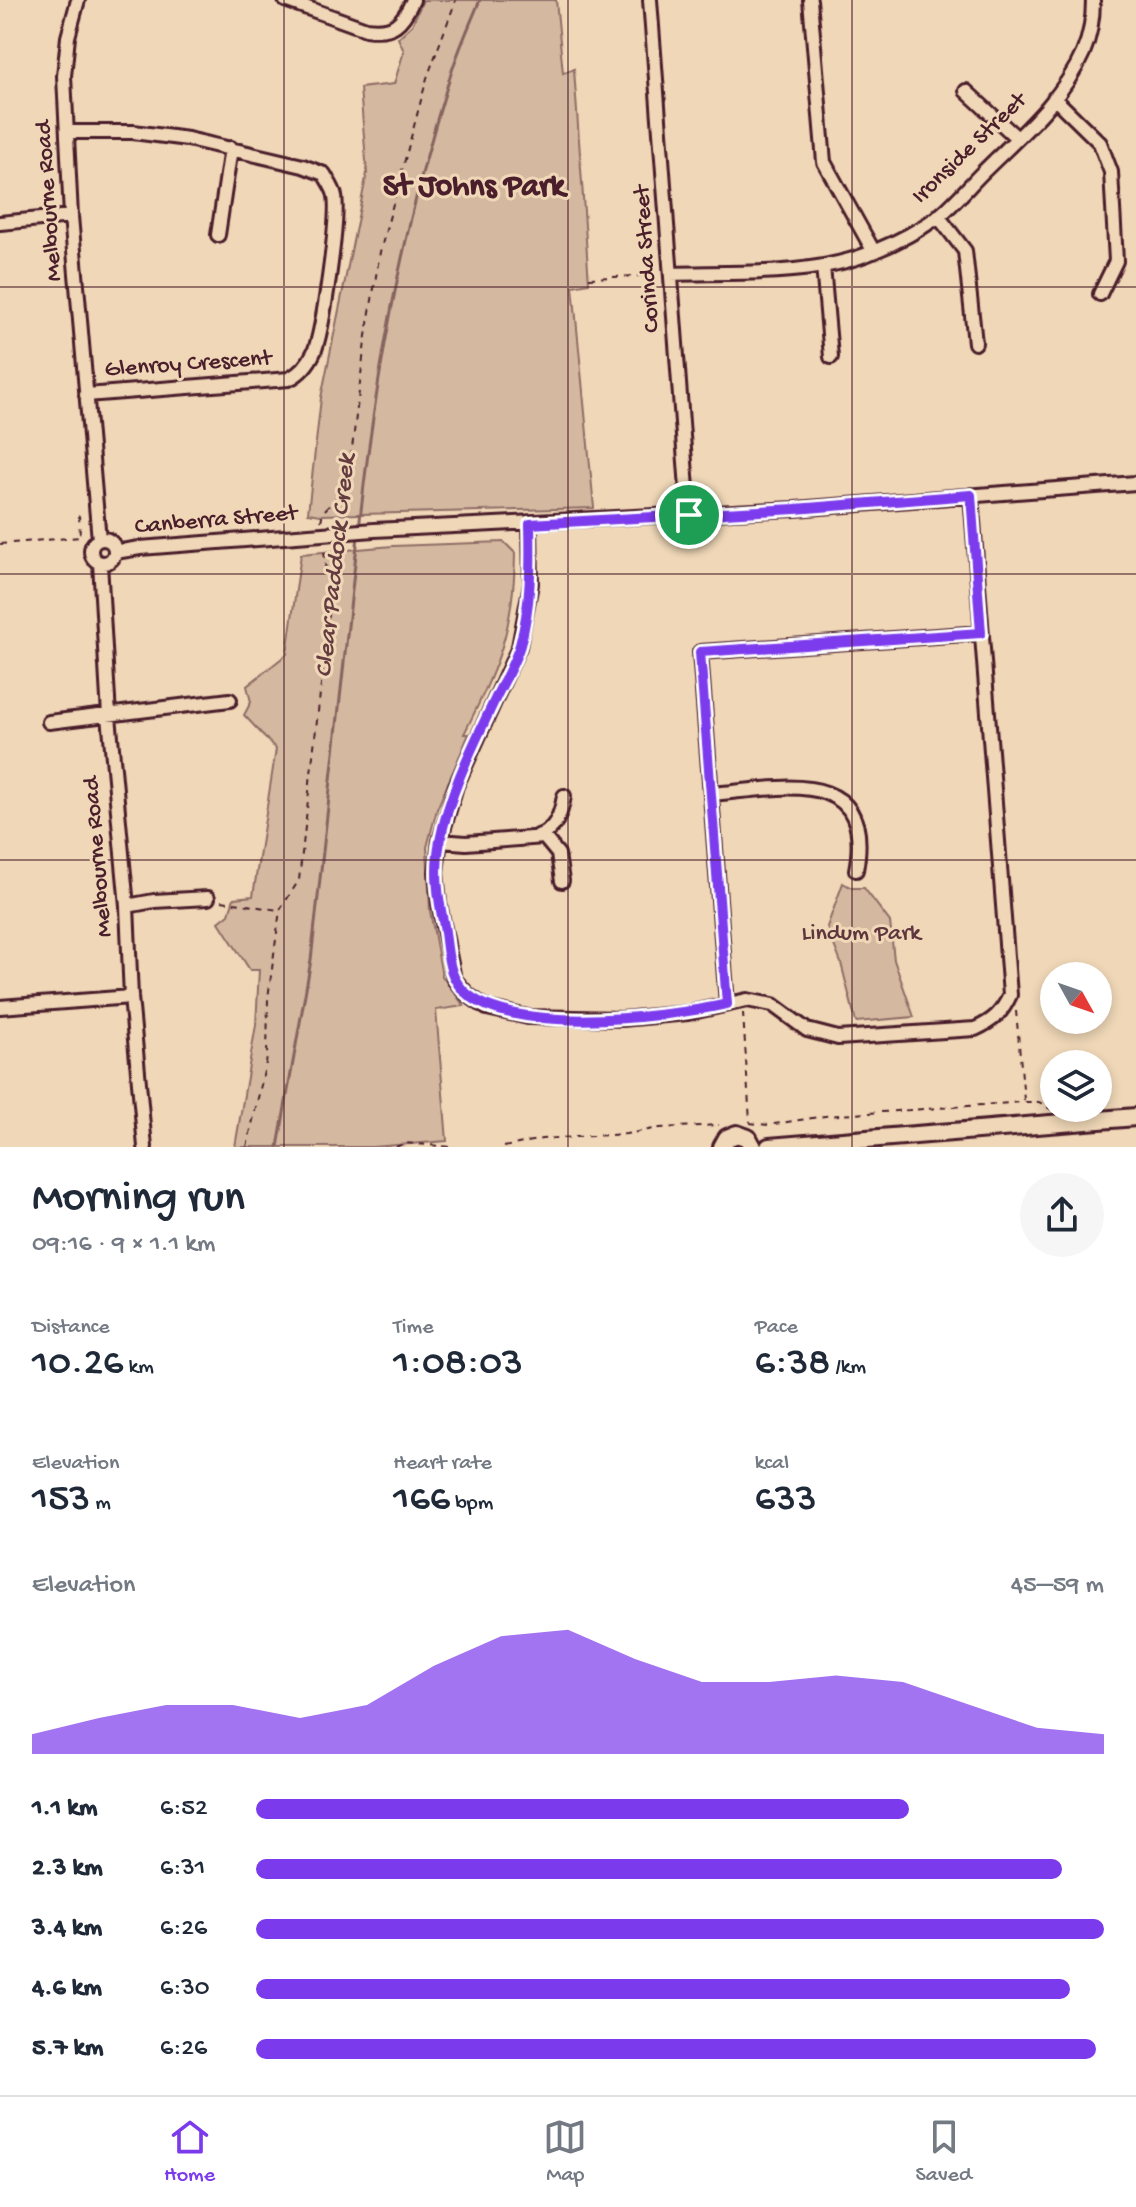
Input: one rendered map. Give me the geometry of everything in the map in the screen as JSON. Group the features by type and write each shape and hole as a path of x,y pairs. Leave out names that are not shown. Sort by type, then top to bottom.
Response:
{"main road":[{"path":"769,1147 1136,1117"},
{"path":"722,1147 729,1136 737,1134 748,1138 753,1147"}],"street":[{"path":"285,0 379,31 403,20 413,0"},
{"name":"Corinda Street","path":"650,0 689,515"},
{"path":"810,0 824,162 874,252"},
{"name":"Ironside Street","path":"671,274 823,266 874,252 938,216 1017,138 1071,75 1084,52 1093,0"},
{"name":"Melbourne Road","path":"75,1 64,76 71,216 99,540"},
{"path":"966,91 1017,138"},
{"path":"1054,98 1100,143 1111,172 1116,261 1100,294"},
{"name":"Glenroy Crescent","path":"67,132 133,132 231,148 324,174 335,194 335,226 315,351 302,372 289,379 86,395"},
{"path":"218,235 231,148"},
{"path":"0,223 71,216"},
{"path":"938,216 965,251 975,343"},
{"path":"823,266 831,357"},
{"name":"Canberra Street","path":"115,552 374,530 689,515 1136,483"},
{"path":"530,524 531,584 519,647 456,786 440,841 436,872 439,903 454,979 468,995 487,1008 528,1017 622,1019 688,1013 747,1000 773,1005 807,1030 838,1038 975,1029 1003,1011 1010,995 1010,977 971,495"},
{"path":"99,540 112,543 115,552 110,561 100,563 91,553 92,545 99,540"},
{"name":"Melbourne Road","path":"100,563 109,716 145,1147"},
{"path":"727,1004 700,652 981,633"},
{"path":"49,722 230,700"},
{"path":"711,794 806,787 830,793 853,817 860,849 856,870"},
{"path":"440,841 466,843 538,836 552,829 561,814 564,796"},
{"path":"538,836 550,842 558,854 562,881"},
{"path":"127,906 208,898"},
{"path":"0,1007 131,997"}],"path":[{"path":"321,522 323,512 343,486 351,457 380,252 427,78 456,0"},
{"path":"589,278 671,274"},
{"path":"0,544 80,537 79,515 95,514"},
{"path":"247,1147 267,1058 268,998 280,910 299,880 331,596 324,548"},
{"path":"208,898 280,910"},
{"path":"1016,1010 1024,1102"},
{"path":"747,1012 742,1014 750,1123 768,1125 825,1116 1040,1103"},
{"path":"504,1147 542,1139 721,1125"},
{"path":"396,1147 405,1143 453,1147"}],"green space":[{"path":"423,0 556,0 563,73 574,69 589,283 573,286 594,508 308,513 321,398 367,173 360,88 394,84 404,51 398,38 412,25"},
{"path":"504,542 515,553 511,604 502,647 464,734 469,734 437,809 427,847 430,911 442,976 464,1006 436,1010 447,1141 372,1147 235,1147 256,1025 259,970 250,970 219,922 229,914 234,898 253,896 276,749 244,715 251,702 247,686 287,654 301,554 393,546"},
{"name":"Lindum Park","path":"843,883 852,888 864,888 890,922 894,960 914,1017 856,1022 841,963 827,927"}],"waterway":[{"name":"Clear Paddock Creek","path":"359,529 382,359 405,246 449,80 480,0"},
{"name":"Clear Paddock Creek","path":"278,1147 311,960 358,536"}],"district":[{"name":"St Johns Park","path":"474,188"}],"route":[{"path":"971,495 981,633 700,652 727,1004 688,1013 622,1019 528,1017 487,1008 468,995 454,979 436,872 440,841 456,786 519,647 531,584 530,524 689,515 971,495"}]}
